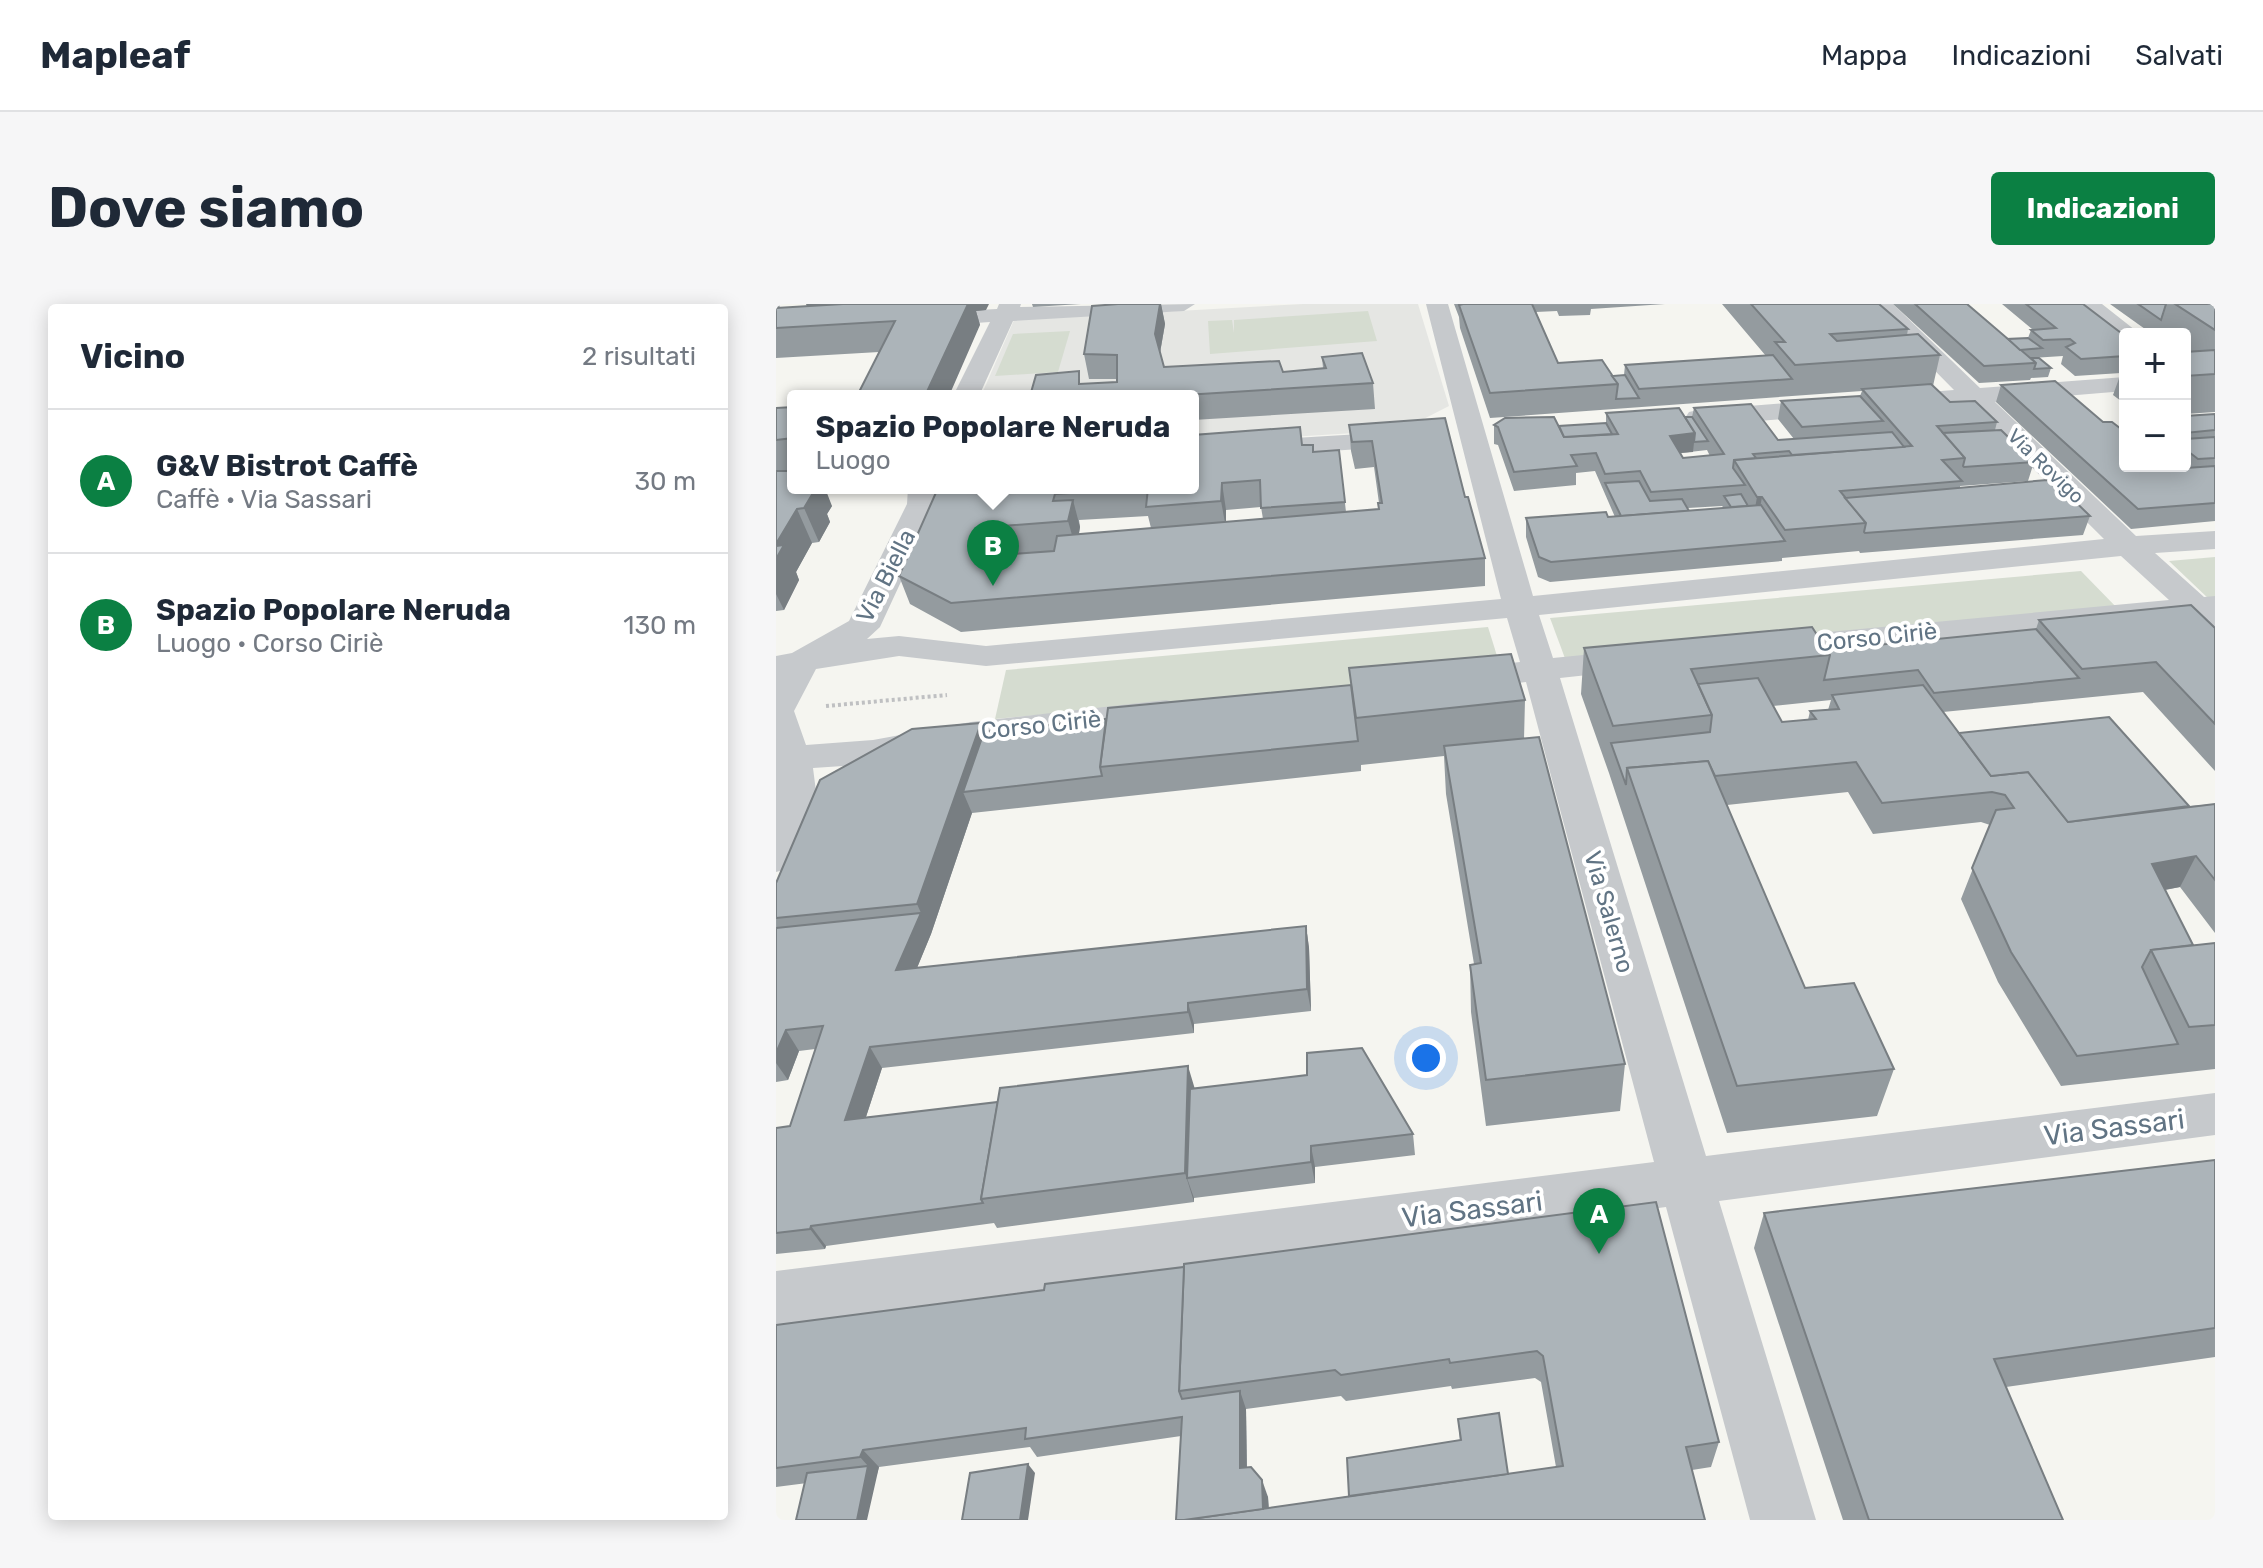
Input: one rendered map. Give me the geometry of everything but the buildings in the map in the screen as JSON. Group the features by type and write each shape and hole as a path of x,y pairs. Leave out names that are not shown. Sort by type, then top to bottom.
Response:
{"street":[{"path":"899,321 1008,309 1184,304"},
{"name":"Via Salerno","path":"1437,304 1520,607 1783,1520"},
{"name":"Via Rovigo","path":"1880,304 2128,546 2209,613"},
{"path":"2088,304 2120,328"},
{"path":"969,390 1008,309"},
{"path":"1677,420 2119,385"},
{"path":"1199,452 1504,433"},
{"name":"Via Biella","path":"789,665 863,627 922,504 922,494"},
{"path":"776,858 798,807 784,759 776,711 789,665 859,650 899,646 986,656 2215,540"},
{"name":"Corso Ciriè","path":"1730,651 2209,613"},
{"path":"1430,682 1667,657"},
{"name":"Corso Ciriè","path":"784,759 873,752 971,733 1192,708"},
{"name":"Via Sassari","path":"776,1298 2215,1114"}],"shaded area":[{"path":"1303,304 1418,304 1449,406 1402,430 1199,443 1199,390 984,390 1014,320"},
{"path":"1368,311 1377,341 1210,354 1208,321 1232,320 1234,333 1234,320"},
{"path":"1070,331 1058,372 995,376 1013,334"},
{"path":"2215,557 2215,599 2210,600 2169,561"},
{"path":"2081,571 2120,611 1566,661 1550,618"},
{"path":"1488,627 1502,672 995,719 1006,670"}],"place":[{"name":"Spazio Popolare Neruda","path":"993,586"},
{"name":"G&V Bistrot Caffè","path":"1599,1254"}]}
